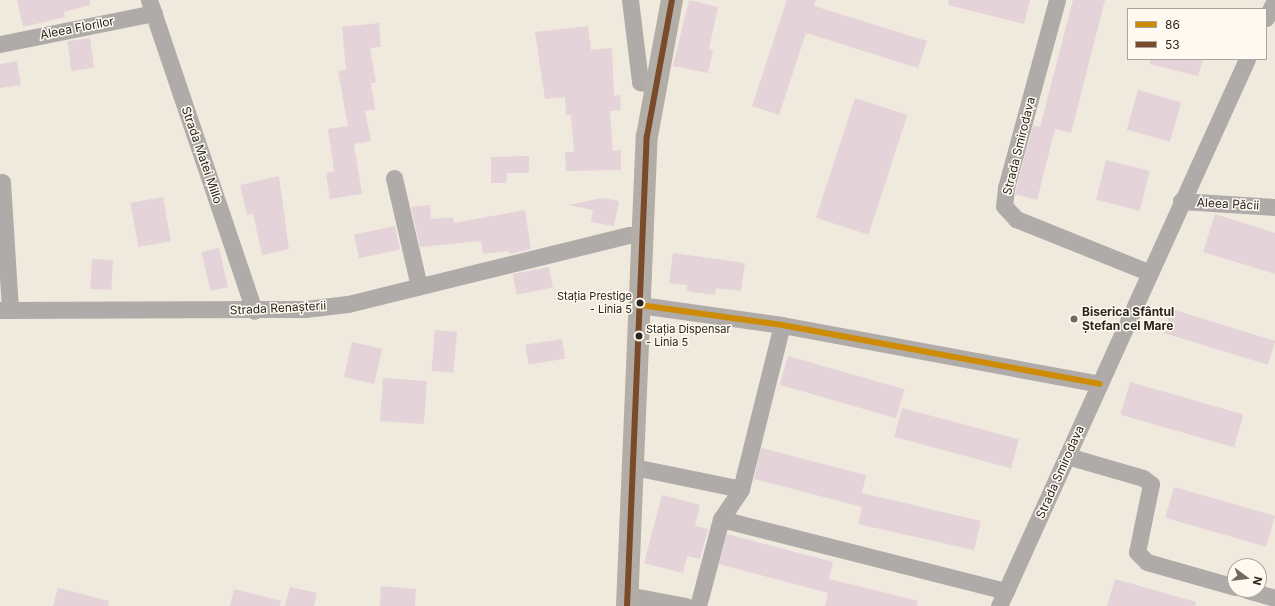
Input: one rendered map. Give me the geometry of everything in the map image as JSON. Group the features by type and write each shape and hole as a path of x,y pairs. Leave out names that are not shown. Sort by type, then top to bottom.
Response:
{"main road":[{"path":"627,600 634,467 647,136 655,85 672,0"}],"street":[{"path":"630,0 640,82 655,85"},
{"name":"Strada Smirodava","path":"1057,0 1006,188 1004,206 1016,219 1150,273"},
{"path":"1267,16 1274,0"},
{"name":"Aleea Florilor","path":"0,44 151,6"},
{"name":"Strada Matei Millo","path":"151,6 254,311"},
{"name":"Strada Smirodava","path":"1002,599 1247,60"},
{"path":"394,178 419,286"},
{"path":"2,182 5,310"},
{"name":"Aleea Păcii","path":"1181,202 1275,207"},
{"name":"Strada Renașterii","path":"5,310 254,311 348,304 629,235 643,236"},
{"path":"640,305 782,325 1100,384"},
{"path":"698,606 721,519 741,489 782,325"},
{"path":"1067,456 1143,478 1151,484 1137,552 1147,562 1227,585"},
{"path":"634,467 741,489"},
{"path":"721,519 1002,599"},
{"path":"627,600 686,606"}],"building":[{"path":"17,0 90,0 90,5 64,12 65,17 23,27"},
{"path":"689,0 718,7 709,49 713,50 708,73 673,66"},
{"path":"787,0 816,0 814,6 927,41 918,68 806,33 779,115 752,106"},
{"path":"949,0 1030,0 1024,24 948,5"},
{"path":"1073,0 1105,0 1071,133 1055,129 1037,200 1015,194 1033,125 1040,127"},
{"path":"379,23 381,47 370,48 376,83 371,83 375,109 365,111 371,141 354,144 362,194 330,199 326,173 334,171 328,129 348,126 338,71 346,70 342,27"},
{"path":"588,26 591,50 612,48 614,96 620,95 621,110 610,111 613,151 621,150 621,170 566,171 565,152 574,152 571,115 566,115 565,97 545,99 535,32"},
{"path":"90,38 94,68 71,71 67,41"},
{"path":"1150,60 1203,60 1198,76 1150,64"},
{"path":"17,61 21,85 0,88 0,64"},
{"path":"1138,90 1181,102 1170,142 1127,129"},
{"path":"855,98 907,115 868,235 816,218"},
{"path":"529,156 529,173 507,173 506,183 491,183 491,157"},
{"path":"1106,160 1150,171 1140,211 1096,200"},
{"path":"279,176 289,249 262,255 253,214 247,215 240,185"},
{"path":"163,197 171,241 138,247 131,203"},
{"path":"602,198 619,201 614,226 591,222 593,210 568,205"},
{"path":"430,205 431,219 453,217 454,223 525,210 531,249 509,254 509,251 483,254 481,241 420,247 411,207"},
{"path":"1215,214 1275,233 1275,274 1203,252"},
{"path":"395,226 400,249 359,258 354,235"},
{"path":"219,248 228,287 210,291 201,252"},
{"path":"673,253 745,263 741,291 716,288 715,295 686,291 687,285 669,283"},
{"path":"92,259 113,260 111,290 90,289"},
{"path":"549,267 553,288 517,295 513,274"},
{"path":"1171,309 1275,341 1268,365 1164,333"},
{"path":"435,330 457,332 453,373 431,371"},
{"path":"562,339 565,359 529,365 525,345"},
{"path":"352,342 382,349 374,384 344,377"},
{"path":"788,356 904,389 896,418 780,385"},
{"path":"383,378 427,381 424,424 380,421"},
{"path":"1130,382 1243,415 1234,447 1121,415"},
{"path":"902,408 1019,439 1011,468 894,437"},
{"path":"761,448 866,475 862,493 981,521 974,550 858,524 862,507 754,479"},
{"path":"1174,487 1275,516 1266,547 1165,518"},
{"path":"662,495 700,505 695,526 708,529 700,559 687,556 683,573 644,563"},
{"path":"727,534 833,562 829,579 918,601 917,606 825,606 828,593 719,564"},
{"path":"1115,579 1196,602 1195,606 1107,606"},
{"path":"381,586 416,589 415,606 380,606"},
{"path":"290,587 317,593 314,606 285,606"},
{"path":"58,588 109,601 108,606 53,606"},
{"path":"234,589 281,601 280,606 230,606"}],"transit line":[{"name":"53","path":"627,606 647,136 672,0"},
{"name":"86","path":"640,305 782,325 1100,384"}],"place":[{"name":"Stația Prestige - Linia 5","path":"640,303"},
{"name":"Biserica Sfântul Ștefan cel Mare","path":"1074,319"},
{"name":"Stația Dispensar - Linia 5","path":"639,336"}]}
